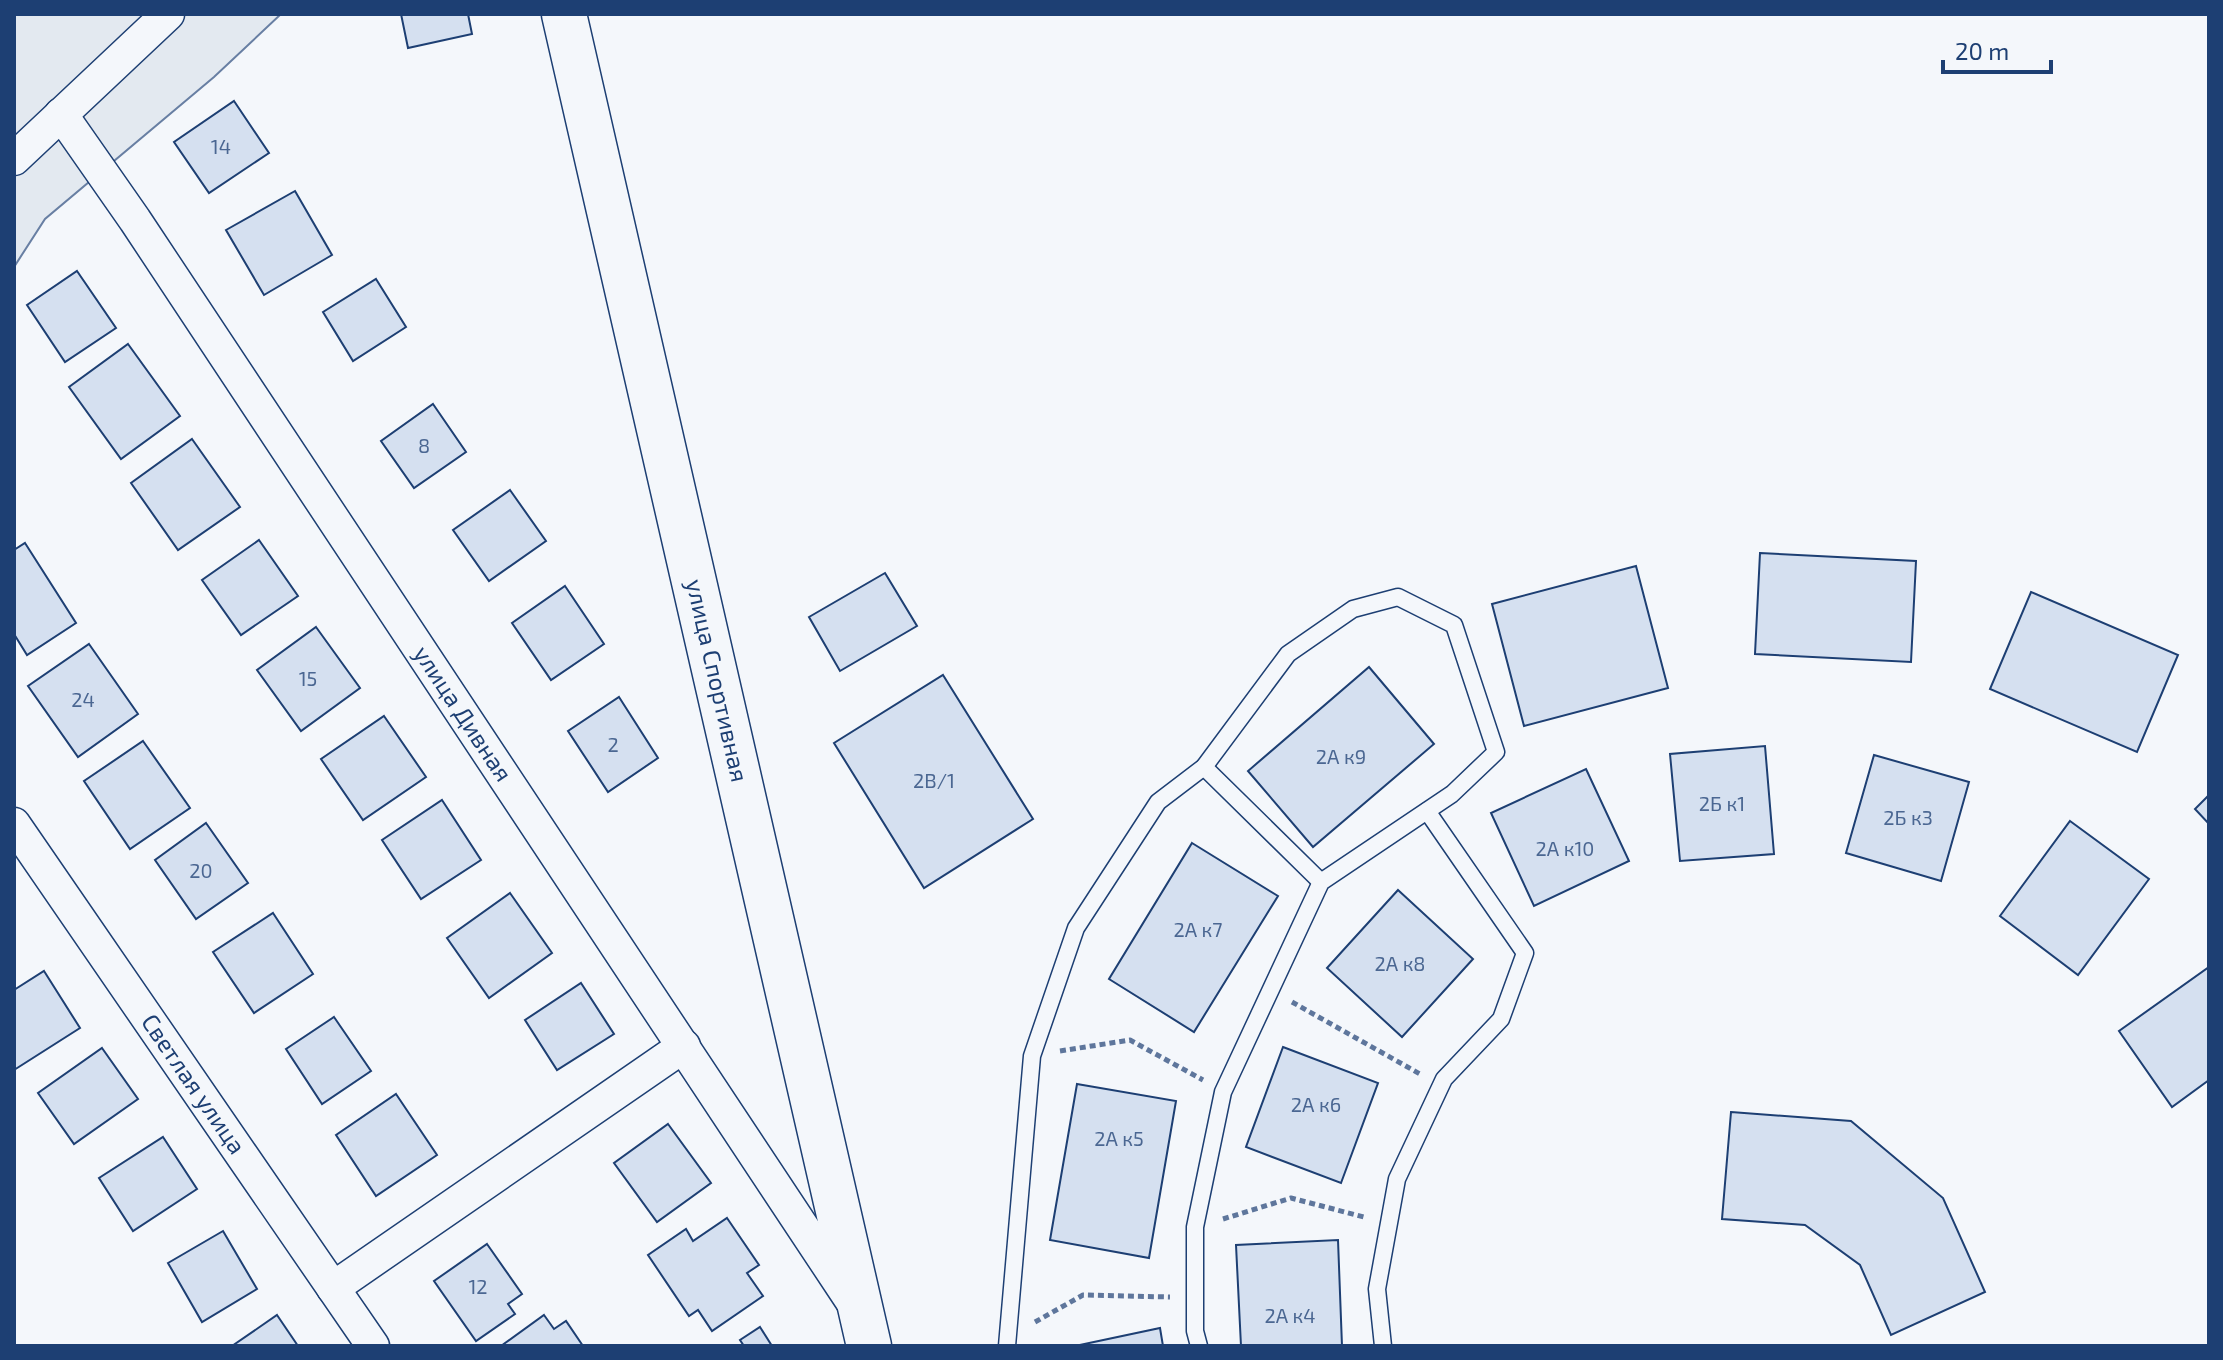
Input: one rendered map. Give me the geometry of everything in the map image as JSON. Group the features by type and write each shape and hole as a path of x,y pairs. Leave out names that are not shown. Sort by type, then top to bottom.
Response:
{"street":[{"path":"14,159 168,14"},
{"name":"улица Спортивная","path":"564,14 866,1332"},
{"name":"улица Дивная","path":"61,114 144,233 684,1046 866,1332"},
{"name":"Светлая улица","path":"14,824 373,1346"},
{"path":"333,1288 684,1046"}],"lane":[{"path":"1007,1342 1032,1056 1076,928 1158,802 1204,767 1288,654 1353,609 1398,597 1454,625 1496,752 1452,794 1321,882 1223,1092 1195,1227 1199,1346"},
{"path":"1204,767 1321,882"},
{"path":"1383,1346 1377,1289 1397,1179 1440,1085 1501,1019 1525,953 1427,811"}],"path":[{"path":"1271,990 1440,1085"},
{"path":"1032,1056 1130,1040 1223,1092"},
{"path":"1195,1227 1291,1198 1389,1223"},
{"path":"1007,1342 1083,1295 1195,1297"}],"shaded area":[{"path":"14,14 281,14 214,77 45,219 14,267"}],"building":[{"path":"401,14 468,14 472,34 408,48"},
{"path":"234,101 269,153 209,193 174,142"},
{"path":"295,191 332,255 264,295 226,230"},
{"path":"77,271 116,328 65,362 27,305"},
{"path":"376,279 406,327 353,361 323,312"},
{"path":"128,344 180,416 121,459 69,387"},
{"path":"433,404 466,452 414,488 381,441"},
{"path":"192,439 240,507 178,550 131,483"},
{"path":"510,490 546,541 489,581 453,530"},
{"path":"259,540 298,596 241,635 202,580"},
{"path":"25,543 76,623 27,655 14,634 14,550"},
{"path":"1760,553 1916,561 1911,662 1755,654"},
{"path":"1636,566 1668,688 1524,726 1492,604"},
{"path":"885,573 917,626 840,671 809,617"},
{"path":"565,586 604,644 551,680 512,623"},
{"path":"2031,592 2178,655 2137,752 1990,689"},
{"path":"316,627 360,688 301,731 257,670"},
{"path":"89,644 138,714 78,757 28,686"},
{"path":"1369,667 1434,744 1313,847 1248,771"},
{"path":"943,675 1033,819 924,888 834,743"},
{"path":"619,697 658,758 608,792 568,731"},
{"path":"384,716 426,777 363,820 321,759"},
{"path":"143,741 190,808 130,849 84,781"},
{"path":"1765,746 1774,854 1680,861 1670,754"},
{"path":"1874,755 1969,782 1941,881 1846,853"},
{"path":"1586,769 1629,861 1534,906 1491,813"},
{"path":"2209,795 2209,824 2195,809"},
{"path":"442,800 481,860 421,899 382,840"},
{"path":"2070,821 2149,879 2078,975 2000,916"},
{"path":"206,823 248,883 196,919 155,860"},
{"path":"1192,843 1278,896 1194,1032 1109,979"},
{"path":"1398,890 1473,959 1402,1037 1327,968"},
{"path":"510,893 552,953 489,998 447,938"},
{"path":"273,913 313,974 254,1013 213,952"},
{"path":"2209,967 2209,1080 2172,1107 2119,1031"},
{"path":"44,971 80,1028 14,1070 14,990"},
{"path":"581,983 614,1034 557,1070 525,1020"},
{"path":"334,1017 371,1071 322,1104 286,1049"},
{"path":"1283,1047 1378,1083 1341,1183 1246,1147"},
{"path":"102,1048 138,1099 74,1144 38,1093"},
{"path":"1077,1084 1176,1101 1149,1258 1050,1240"},
{"path":"396,1094 437,1155 376,1196 336,1135"},
{"path":"1731,1112 1851,1121 1943,1198 1985,1292 1891,1335 1860,1265 1805,1225 1722,1219"},
{"path":"668,1124 711,1183 657,1222 614,1163"},
{"path":"163,1137 197,1189 133,1231 99,1178"},
{"path":"727,1218 759,1265 747,1273 763,1296 712,1331 698,1310 689,1316 648,1255 686,1229 693,1241"},
{"path":"223,1231 257,1289 202,1322 168,1263"},
{"path":"1338,1240 1342,1346 1241,1346 1236,1245"},
{"path":"487,1244 522,1294 508,1304 515,1314 476,1341 434,1281"},
{"path":"277,1315 298,1346 232,1346"},
{"path":"544,1315 554,1329 566,1321 583,1346 501,1346"},
{"path":"760,1327 772,1346 744,1346 740,1340"},
{"path":"1160,1328 1163,1346 1075,1346"}]}
